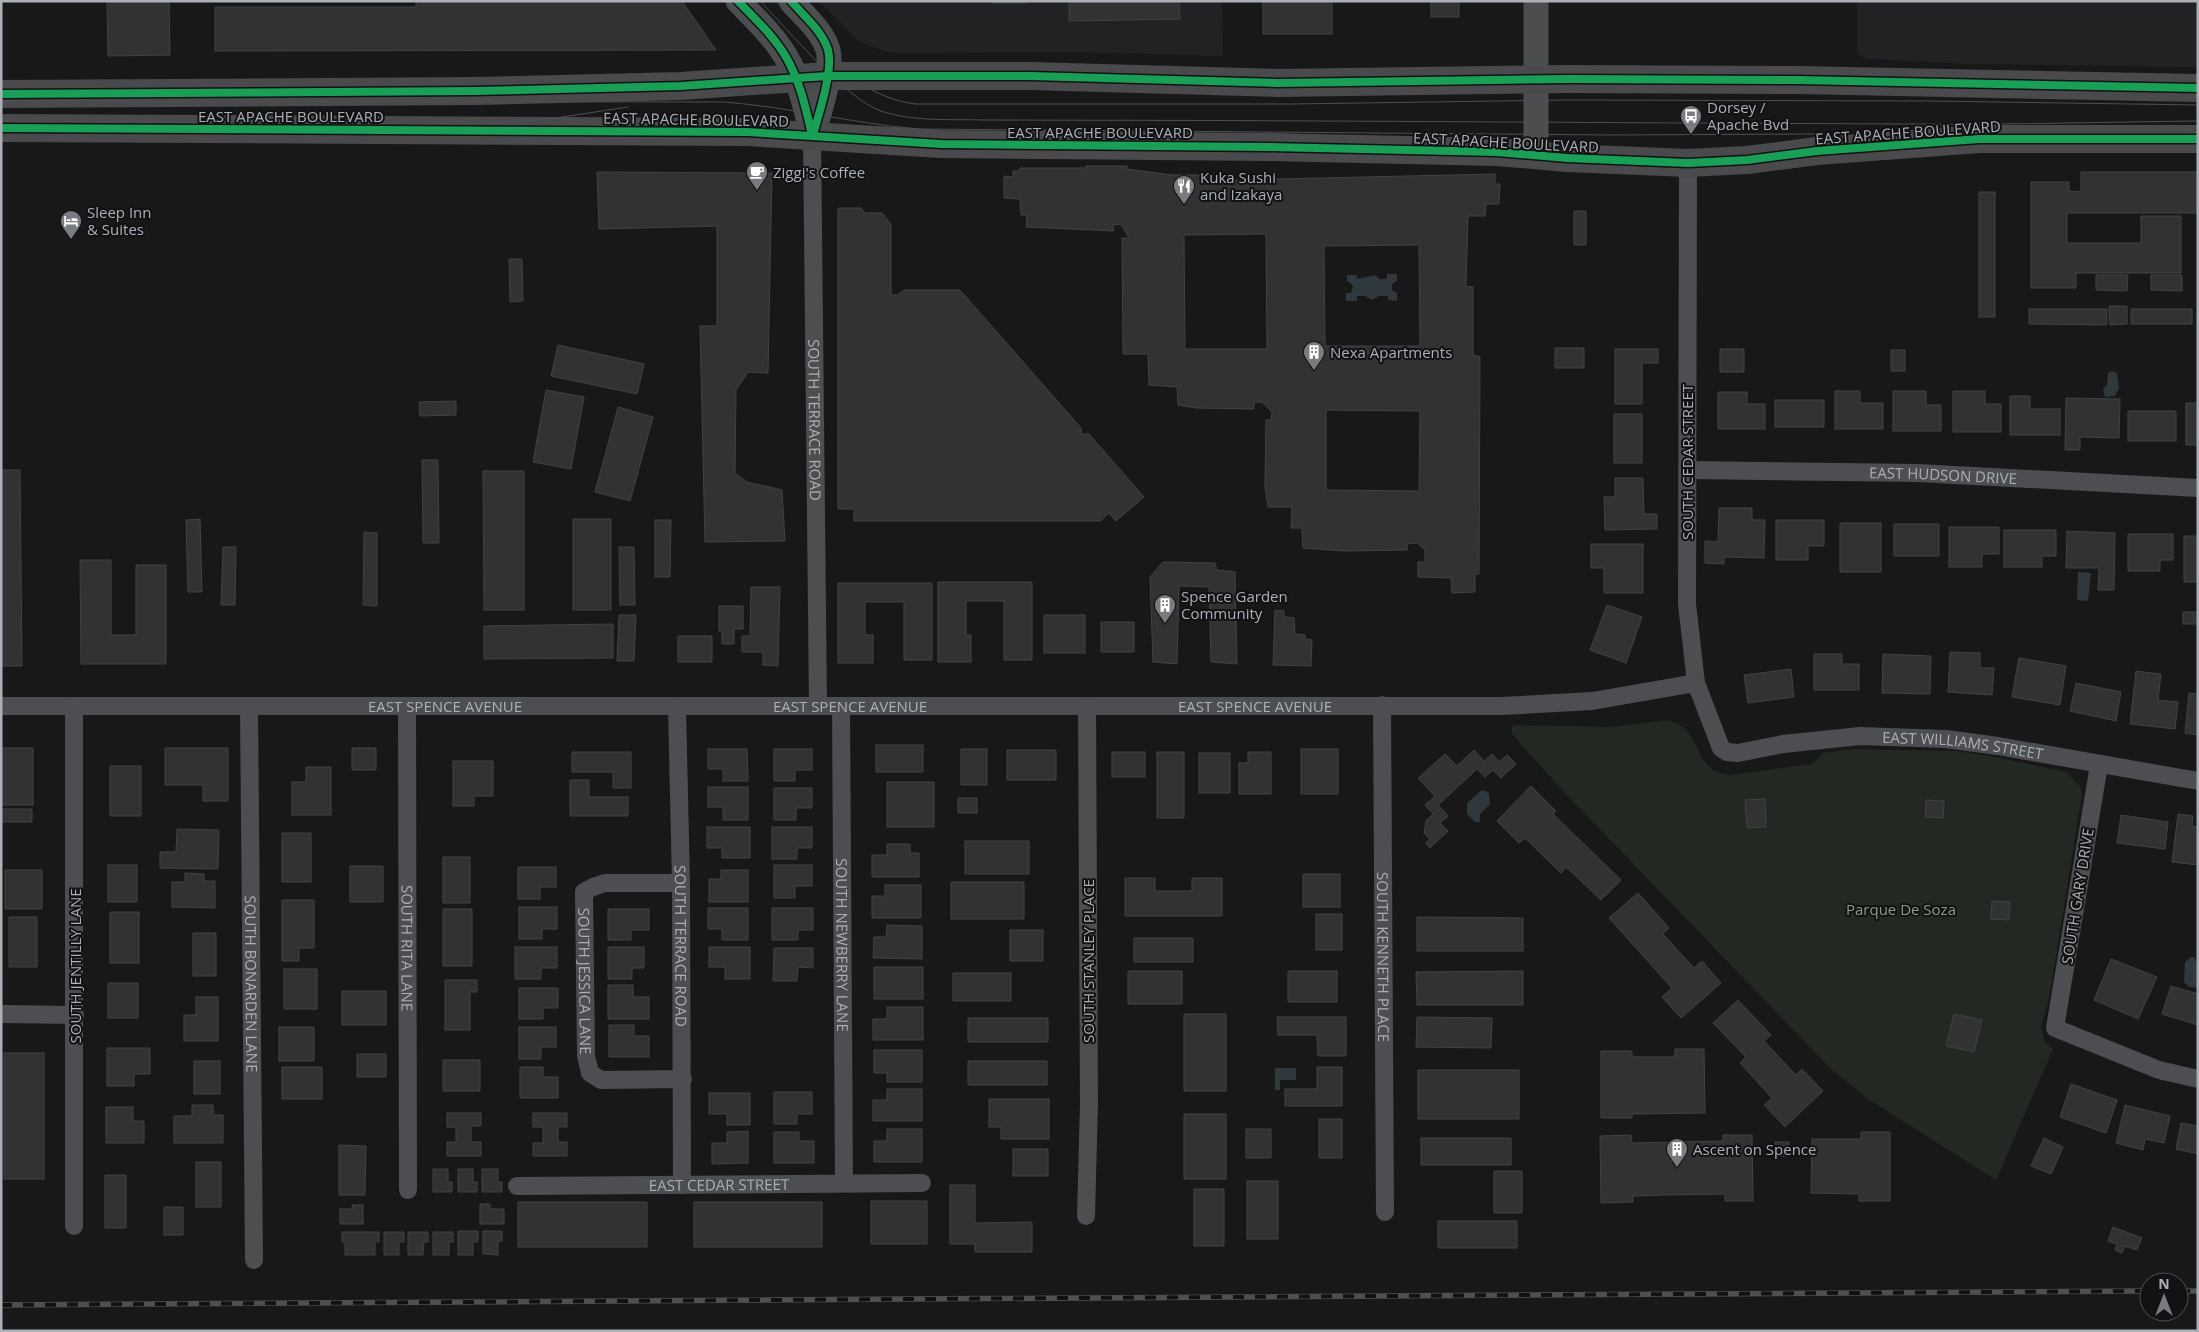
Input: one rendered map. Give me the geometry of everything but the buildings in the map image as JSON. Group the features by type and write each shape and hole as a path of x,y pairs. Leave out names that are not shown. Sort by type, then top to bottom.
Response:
{"main road":[{"name":"EAST APACHE BOULEVARD","path":"1,94 402,91 681,86 826,76 1031,76 1268,83 1798,80 2198,88"},
{"path":"388,130 402,91"},
{"name":"EAST APACHE BOULEVARD","path":"1,128 747,132 941,144 1287,147 1536,154 1567,158 1688,164 1747,160 1817,151 1979,139 2198,139"}],"street":[{"name":"SOUTH TERRACE ROAD","path":"738,1 773,39 786,57 796,78 812,135"},
{"name":"SOUTH TERRACE ROAD","path":"791,1 821,36 827,47 829,57 812,135 818,706"},
{"path":"1536,1 1536,154"},
{"name":"SOUTH CEDAR STREET","path":"1688,164 1687,604 1696,683 1721,748 1727,752"},
{"name":"EAST HUDSON DRIVE","path":"1688,470 1918,473 2198,488"},
{"name":"EAST SPENCE AVENUE","path":"1,706 249,708 1547,705 1592,701 1696,683"},
{"name":"SOUTH KENNETH PLACE","path":"1382,705 1384,1212"},
{"name":"SOUTH JENTILLY LANE","path":"74,706 74,1226"},
{"name":"SOUTH NEWBERRY LANE","path":"841,706 844,1183"},
{"name":"SOUTH STANLEY PLACE","path":"1086,1216 1088,1103 1087,706"},
{"name":"SOUTH RITA LANE","path":"407,707 408,1190"},
{"name":"SOUTH TERRACE ROAD","path":"677,707 681,883 682,1185"},
{"name":"SOUTH BONARDEN LANE","path":"249,708 254,1260"},
{"name":"EAST WILLIAMS STREET","path":"1727,752 1738,753 1783,744 1860,736 1946,739 1998,746 2198,781"},
{"name":"SOUTH GARY DRIVE","path":"2099,765 2055,1028 2159,1070 2198,1079"},
{"name":"SOUTH JESSICA LANE","path":"681,883 605,883 593,886 584,892 586,1056 590,1073 601,1080 683,1079"},
{"path":"1,1014 75,1015"},
{"name":"EAST CEDAR STREET","path":"517,1186 922,1183"}],"shaded area":[{"path":"819,1 1222,1 1223,56 1070,52 902,53 883,51 858,41"},
{"path":"1857,1 2198,1 2198,67 1969,64 1867,59 1857,54"},
{"path":"1387,274 1397,274 1397,281 1392,284 1392,290 1397,293 1397,301 1388,300 1388,296 1379,296 1372,300 1365,296 1357,296 1357,301 1346,301 1346,293 1351,293 1353,287 1350,282 1347,282 1347,275 1357,275 1357,279 1376,275 1379,279 1387,279"},
{"path":"2111,371 2117,373 2119,388 2115,396 2105,397 2103,388 2107,385 2108,373"},
{"path":"2078,572 2091,573 2088,601 2077,600"},
{"path":"1482,790 1489,793 1490,804 1480,814 1480,822 1475,822 1467,814 1467,803"},
{"path":"2194,957 2197,962 2198,988 2189,987 2184,982 2185,962"},
{"path":"1275,1068 1296,1068 1296,1080 1280,1080 1280,1090 1275,1090"}],"green space":[{"name":"Parque De Soza","path":"1666,720 1679,724 1687,731 1708,765 1717,772 1730,775 1812,764 1823,753 1854,749 1955,751 1990,756 2066,772 2080,786 2082,794 2050,994 2041,1027 2045,1042 2053,1049 1996,1180 1868,1099 1831,1069 1563,791 1511,733 1513,725 1611,727"}],"tram line":[{"path":"760,1 818,62 851,93 881,111 906,117 945,120 1947,124 2198,121"},
{"path":"776,1 821,50 854,79 893,99 915,104 1291,104 1568,100 1930,101 2198,105"},
{"path":"1,101 724,102 772,107 917,129 1610,135 1817,134"},
{"path":"1,122 513,122 556,118 628,107"}],"railway":[{"path":"1,1305 2139,1291"},
{"path":"2189,1291 2198,1291"}],"cycle path":[{"path":"738,1 770,35 791,66 799,85 812,135"},
{"path":"791,1 820,34 829,55 828,78 813,134"},
{"path":"1,94 474,91 681,86 827,76 1031,76 1277,83 1569,79 1798,80 2198,88"},
{"path":"1,128 747,132 941,144 1269,147 1497,152 1567,158 1688,163 1747,160 1817,151 1979,139 2198,139"}],"place":[{"name":"Dorsey / Apache Bvd","path":"1691,135"},
{"name":"Ziggi's Coffee","path":"757,191"},
{"name":"Kuka Sushi and Izakaya","path":"1184,205"},
{"name":"Sleep Inn & Suites","path":"71,240"},
{"name":"Nexa Apartments","path":"1314,371"},
{"name":"Spence Garden Community","path":"1165,624"},
{"name":"Ascent on Spence","path":"1677,1168"}]}
